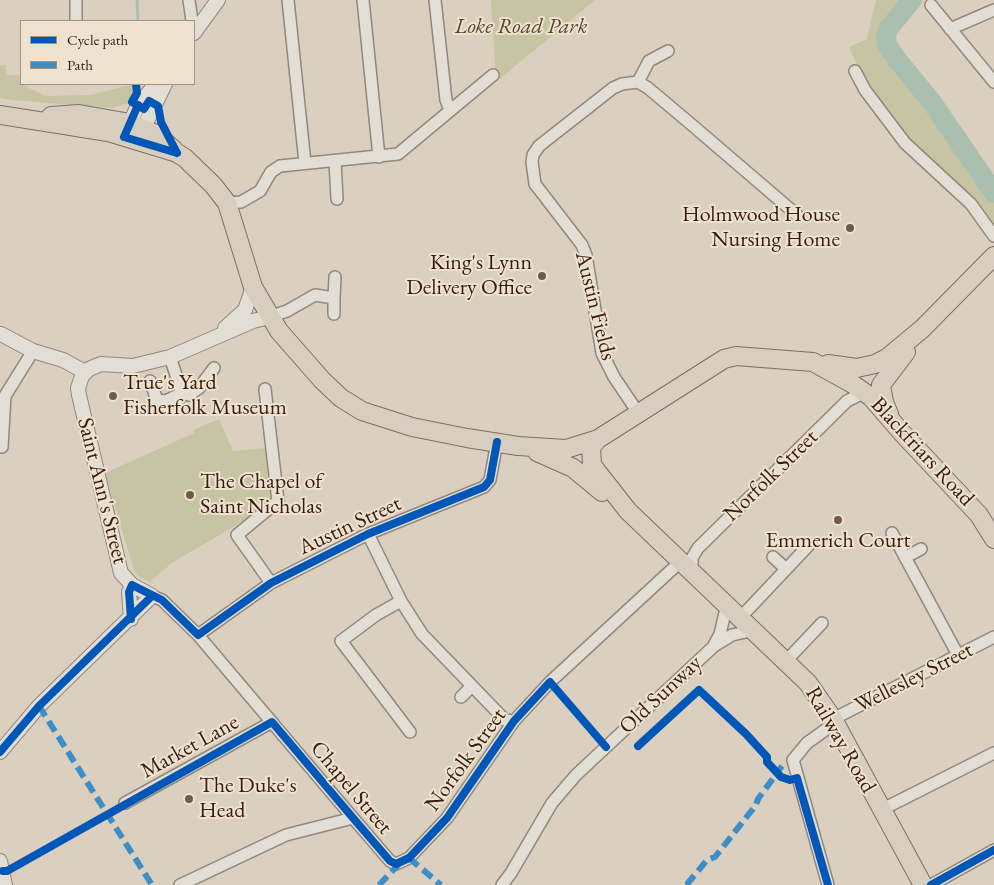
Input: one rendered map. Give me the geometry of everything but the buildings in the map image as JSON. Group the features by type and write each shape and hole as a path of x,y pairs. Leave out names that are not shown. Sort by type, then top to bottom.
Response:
{"main road":[{"path":"0,115 134,132 177,153 202,173 227,203 253,286 269,317 322,380 341,398 362,411 412,427 518,446 554,458 573,468 628,511"},
{"path":"518,446 566,449 598,439 724,359 736,356 813,362 846,368 875,364 898,350 922,329 992,261"},
{"path":"895,425 884,402 881,385 922,329"},
{"path":"813,362 865,392"},
{"name":"Blackfriars Road","path":"865,392 979,515 994,539"},
{"path":"598,439 591,447 592,465 628,511"},
{"name":"Railway Road","path":"628,511 787,660 808,683 834,721 922,884"}],"street":[{"path":"76,0 76,20"},
{"path":"189,0 193,20"},
{"path":"195,27 218,0"},
{"path":"288,0 305,163"},
{"path":"363,0 379,157"},
{"path":"435,0 446,100 450,110"},
{"path":"931,5 994,82"},
{"path":"950,29 994,10"},
{"path":"668,51 649,61 638,82 685,119 797,216"},
{"path":"855,71 865,90 905,142 971,204 994,236"},
{"path":"227,203 241,202 251,197 260,190 276,168 305,163 398,154 493,75"},
{"name":"Austin Fields","path":"638,82 622,84 613,88 547,139 534,155 532,171 535,184 582,245 586,255 602,353 614,378 639,414"},
{"path":"134,132 138,105 155,85"},
{"path":"134,132 164,85"},
{"path":"336,161 337,199"},
{"path":"334,314 335,277"},
{"path":"213,338 242,315 253,286"},
{"path":"1,334 33,351 63,360 85,372 101,364 132,366 170,357 213,338 287,311 315,295 334,298"},
{"path":"2,447 5,396 33,351"},
{"path":"170,357 180,396"},
{"path":"150,381 157,400 166,400 189,395 199,388 214,368"},
{"name":"Saint Ann's Street","path":"85,372 78,388 91,451 120,567 132,586 152,596"},
{"path":"265,389 278,501 237,535 271,583"},
{"name":"Norfolk Street","path":"409,858 448,818 514,721 550,682 686,566 698,548 840,408 853,397 865,392"},
{"name":"Austin Street","path":"198,635 271,583 368,534 484,487 490,480 498,442"},
{"path":"892,532 958,655"},
{"path":"368,534 401,601 422,634 505,720 514,721"},
{"path":"741,617 808,546"},
{"path":"906,557 921,549"},
{"path":"773,557 786,569"},
{"path":"131,619 129,592 132,586"},
{"path":"0,752 39,706 131,619 152,596"},
{"name":"Chapel Street","path":"152,596 162,600 198,635 393,863 399,864 409,858"},
{"path":"401,601 341,641 410,732"},
{"name":"Old Sunway","path":"713,647 720,634 728,604"},
{"path":"787,660 822,623"},
{"name":"Old Sunway","path":"502,885 552,803 576,775 713,647 732,635 755,630"},
{"name":"Wellesley Street","path":"828,885 792,760 807,743 834,721 994,637"},
{"path":"461,697 472,686"},
{"name":"Market Lane","path":"125,802 272,722"},
{"path":"881,810 994,753"},
{"path":"180,885 286,834 353,818"},
{"path":"922,884 994,850"},
{"path":"0,860 5,885"}],"green space":[{"name":"Loke Road Park","path":"491,0 595,0 496,82"},
{"path":"876,0 906,0 887,24 883,34 883,43 897,69 930,108 994,201 994,228 965,191 916,146 884,109 859,69 849,47 867,39"},
{"path":"0,65 6,65 6,75 19,75 20,85 45,96 90,95 130,85 134,85 135,94 128,103 113,108 0,98"},
{"path":"219,419 233,451 265,448 271,502 230,529 173,562 150,582 138,576 134,570 105,473 194,433 193,430"}],"waterway":[{"path":"137,0 138,20"},
{"path":"912,0 889,28 886,36 887,45 931,101 994,193"}],"marked path":[{"path":"39,706 152,885"},
{"path":"689,885 688,883 707,860 715,857 756,805 758,799 782,766"},
{"path":"409,858 441,885"},
{"path":"379,885 399,864"}],"cycle path":[{"path":"136,85 137,93 132,102 144,109 149,101 158,106 161,122 177,153"},
{"path":"138,105 124,137 177,153"},
{"path":"131,619 129,592 132,585 162,600 198,635 271,583 368,534 484,487 490,480 497,442"},
{"path":"0,752 39,706 152,596"},
{"path":"3,871 7,871 272,722 390,861 396,864 409,858 447,818 514,721 550,682 606,747"},
{"path":"638,746 699,690 746,734 767,757 767,762 781,777 790,780 797,778 828,885"},
{"path":"931,885 994,850"}],"place":[{"name":"Holmwood House Nursing Home","path":"850,228"},
{"name":"King's Lynn Delivery Office","path":"542,276"},
{"name":"True's Yard Fisherfolk Museum","path":"113,396"},
{"name":"The Chapel of Saint Nicholas","path":"190,495"},
{"name":"Emmerich Court","path":"838,520"},
{"name":"The Duke's Head","path":"189,799"}]}
